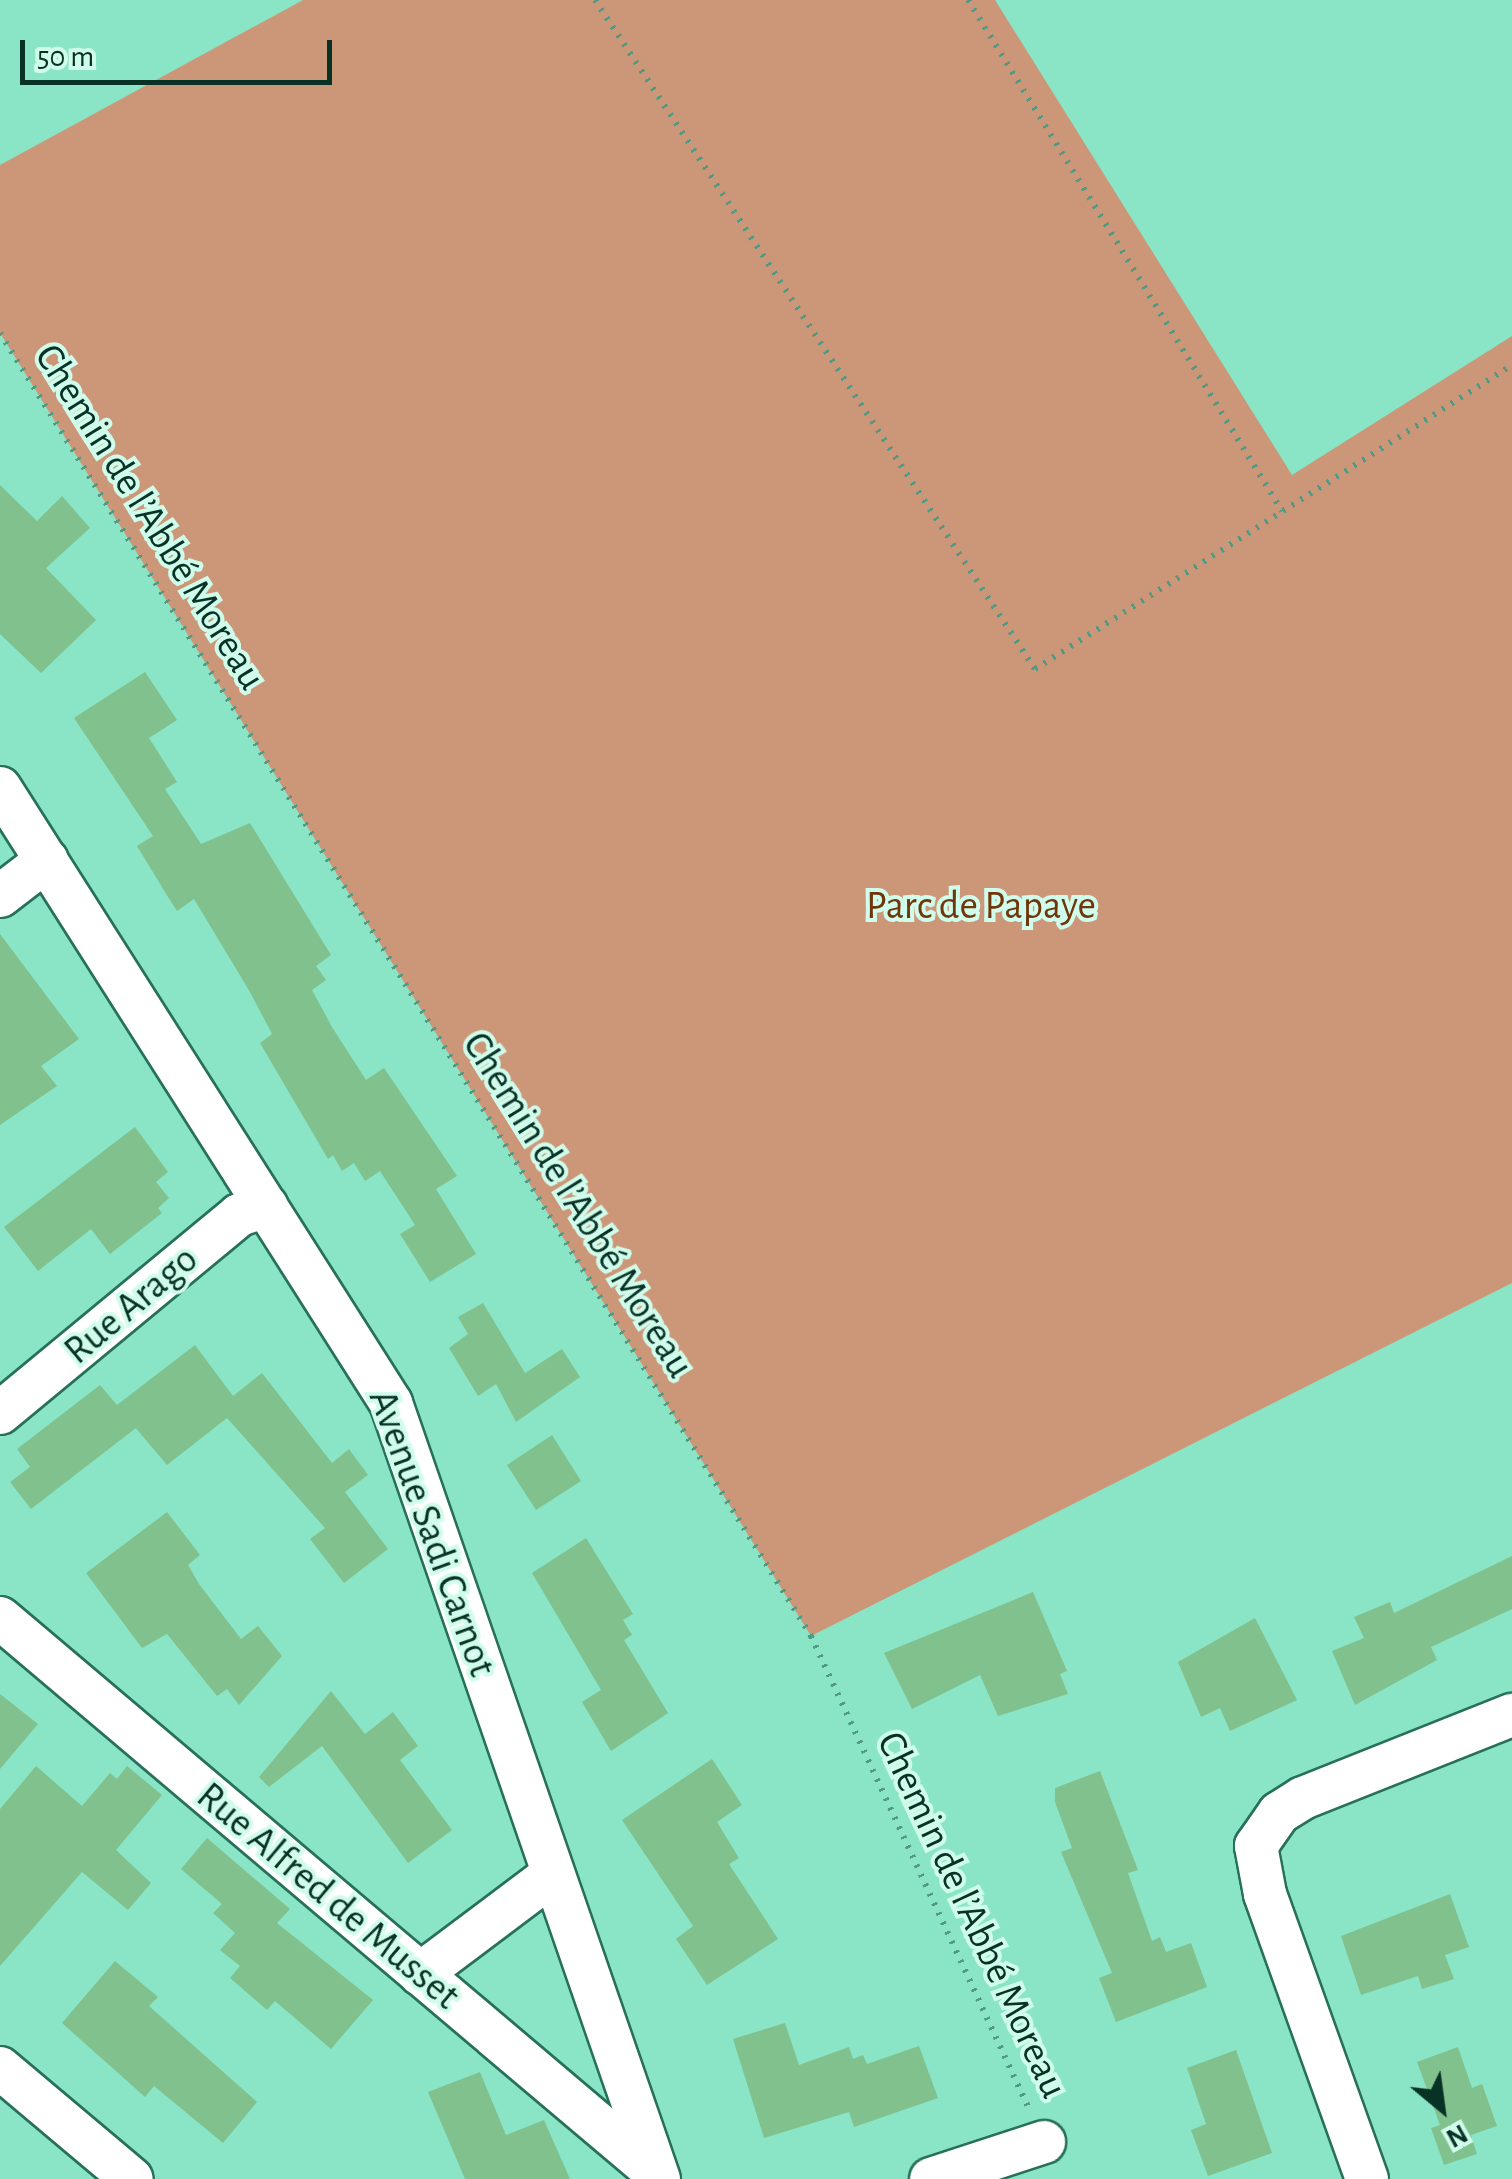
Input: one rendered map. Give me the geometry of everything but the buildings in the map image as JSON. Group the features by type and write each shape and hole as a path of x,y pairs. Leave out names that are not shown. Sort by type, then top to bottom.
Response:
{"street":[{"name":"Avenue Sadi Carnot","path":"0,788 391,1402 657,2176"},
{"path":"0,896 47,860"},
{"name":"Rue Arago","path":"0,1413 240,1215 267,1206"},
{"name":"Rue Alfred de Musset","path":"0,1618 657,2176"},
{"path":"1368,2179 1266,1894 1256,1846 1279,1813 1302,1798 1512,1715"},
{"path":"420,1974 553,1874"},
{"path":"0,2068 132,2179"},
{"path":"931,2179 1044,2142"}],"path":[{"path":"595,0 1035,668 1512,365"},
{"path":"968,0 1282,511"},
{"name":"Chemin de l’Abbé Moreau","path":"0,333 811,1636 1044,2142"}],"green space":[{"name":"Parc de Papaye","path":"303,0 995,0 1292,475 1512,336 1512,1283 811,1636 0,333 0,165"}]}
